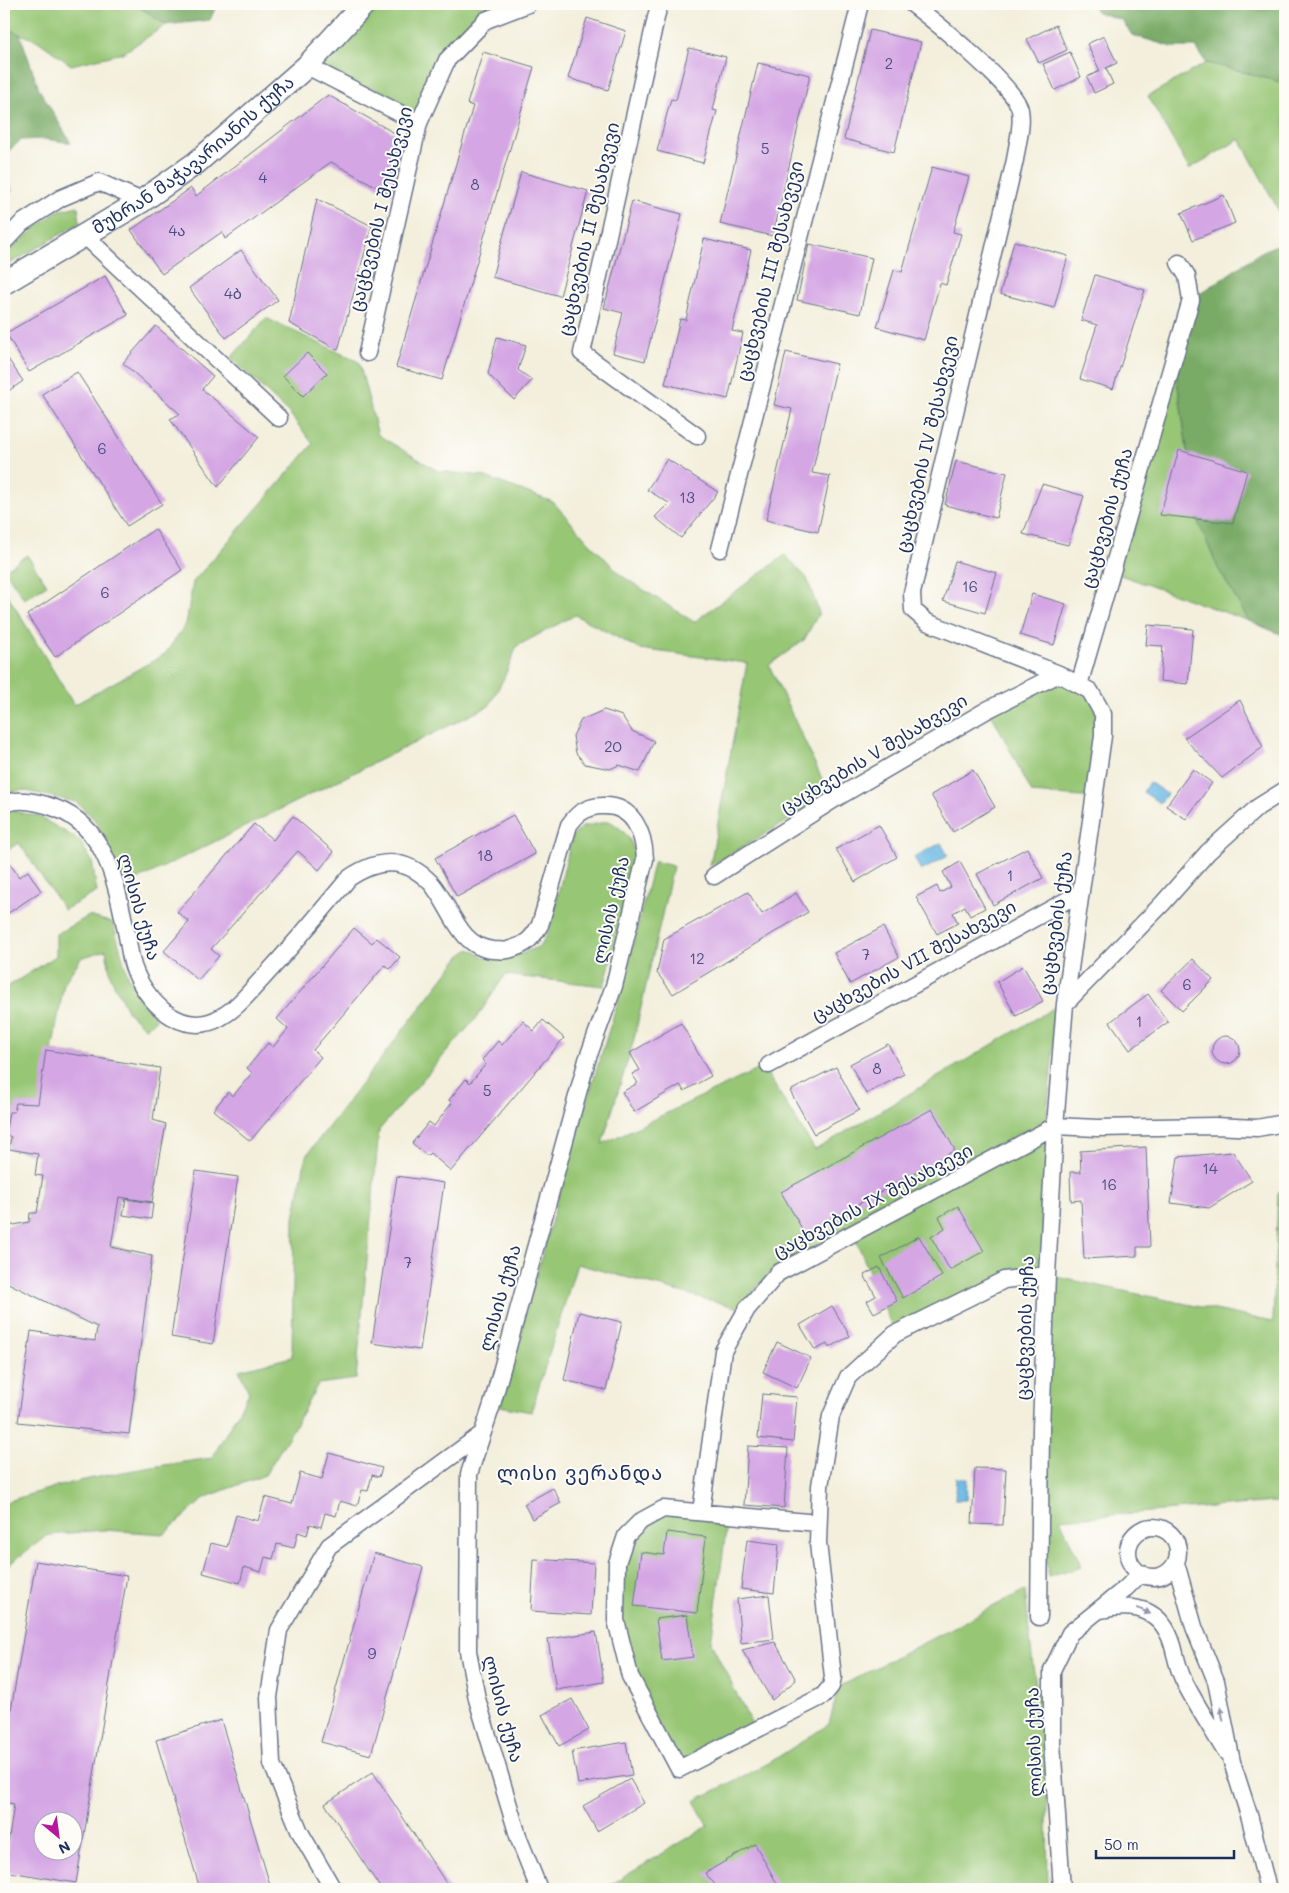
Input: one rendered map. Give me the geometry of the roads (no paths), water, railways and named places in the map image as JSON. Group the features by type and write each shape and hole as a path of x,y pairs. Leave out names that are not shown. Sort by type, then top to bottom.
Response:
{"main road":[{"name":"მუხრან მაჭავარიანის ქუჩა","path":"4,283 142,201 196,163 307,66 364,4"}],"street":[{"name":"ცაცხვების I შესახვევი","path":"367,352 419,123 447,60 486,20 528,4"},
{"name":"ცაცხვების II შესახვევი","path":"660,4 582,353 698,436"},
{"name":"ცაცხვების III შესახვევი","path":"720,549 860,4"},
{"name":"ცაცხვების IV შესახვევი","path":"912,4 952,35 1012,94 1020,109 1015,160 912,593 913,610 927,622 1058,674 1079,685"},
{"path":"307,66 419,123"},
{"path":"4,242 22,223 61,198 99,182 142,201"},
{"path":"84,235 279,418"},
{"name":"ცაცხვების ქუჩა","path":"1039,1617 1041,1428 1046,1275 1055,1126 1065,1004 1103,728 1103,714 1097,702 1090,691 1079,685 1191,300 1188,276 1179,263"},
{"name":"ცაცხვების V შესახვევი","path":"714,876 832,800 987,710 1058,674"},
{"path":"1065,1004 1208,852 1258,807 1285,790"},
{"name":"ლისის ქუჩა","path":"4,804 27,800 46,805 64,811 80,821 91,832 102,848 117,890 133,966 147,992 165,1013 171,1018 189,1023 205,1023 221,1018 236,1006 282,957 349,878 362,869 378,864 397,863 414,870 430,883 447,906 461,931 472,942 485,949 505,951 520,946 532,939 540,925 569,825 580,813 596,806 613,806 628,813 644,842 645,859 614,986 588,1060 469,1474 468,1651 480,1709 519,1839 538,1889"},
{"name":"ცაცხვების VII შესახვევი","path":"769,1065 1080,893"},
{"path":"1055,1126 1097,1128 1214,1126 1257,1128 1285,1123"},
{"name":"ცაცხვების IX შესახვევი","path":"701,1512 723,1351 747,1309 778,1273 1055,1126"},
{"path":"818,1523 663,1509 641,1521 626,1536 617,1563 616,1620 630,1676 680,1769 823,1696 831,1686 833,1677 818,1543 820,1486 831,1416 848,1377 895,1334 1004,1280 1046,1275"},
{"path":"333,1889 300,1832 272,1764 269,1697 279,1630 328,1546 482,1434"},
{"path":"1176,1563 1171,1570 1164,1574 1148,1576 1140,1573 1130,1561 1130,1545 1133,1538 1146,1528 1162,1529 1170,1533 1178,1547 1176,1563 1191,1618 1216,1681 1232,1762 1249,1815 1268,1889"},
{"name":"ლისის ქუჩა","path":"1062,1889 1052,1743 1052,1670 1070,1633 1126,1588 1140,1573"},
{"path":"1097,1610 1121,1606 1137,1607 1150,1612 1162,1624 1173,1646 1176,1661 1183,1678 1232,1762"}],"water":[{"path":"1149,782 1167,794 1160,803 1143,792"},
{"path":"941,843 948,856 921,871 914,857"},
{"path":"956,1478 967,1478 966,1500 955,1500"}],"district":[{"name":"ლისი ვერანდა","path":"580,1473"}]}
